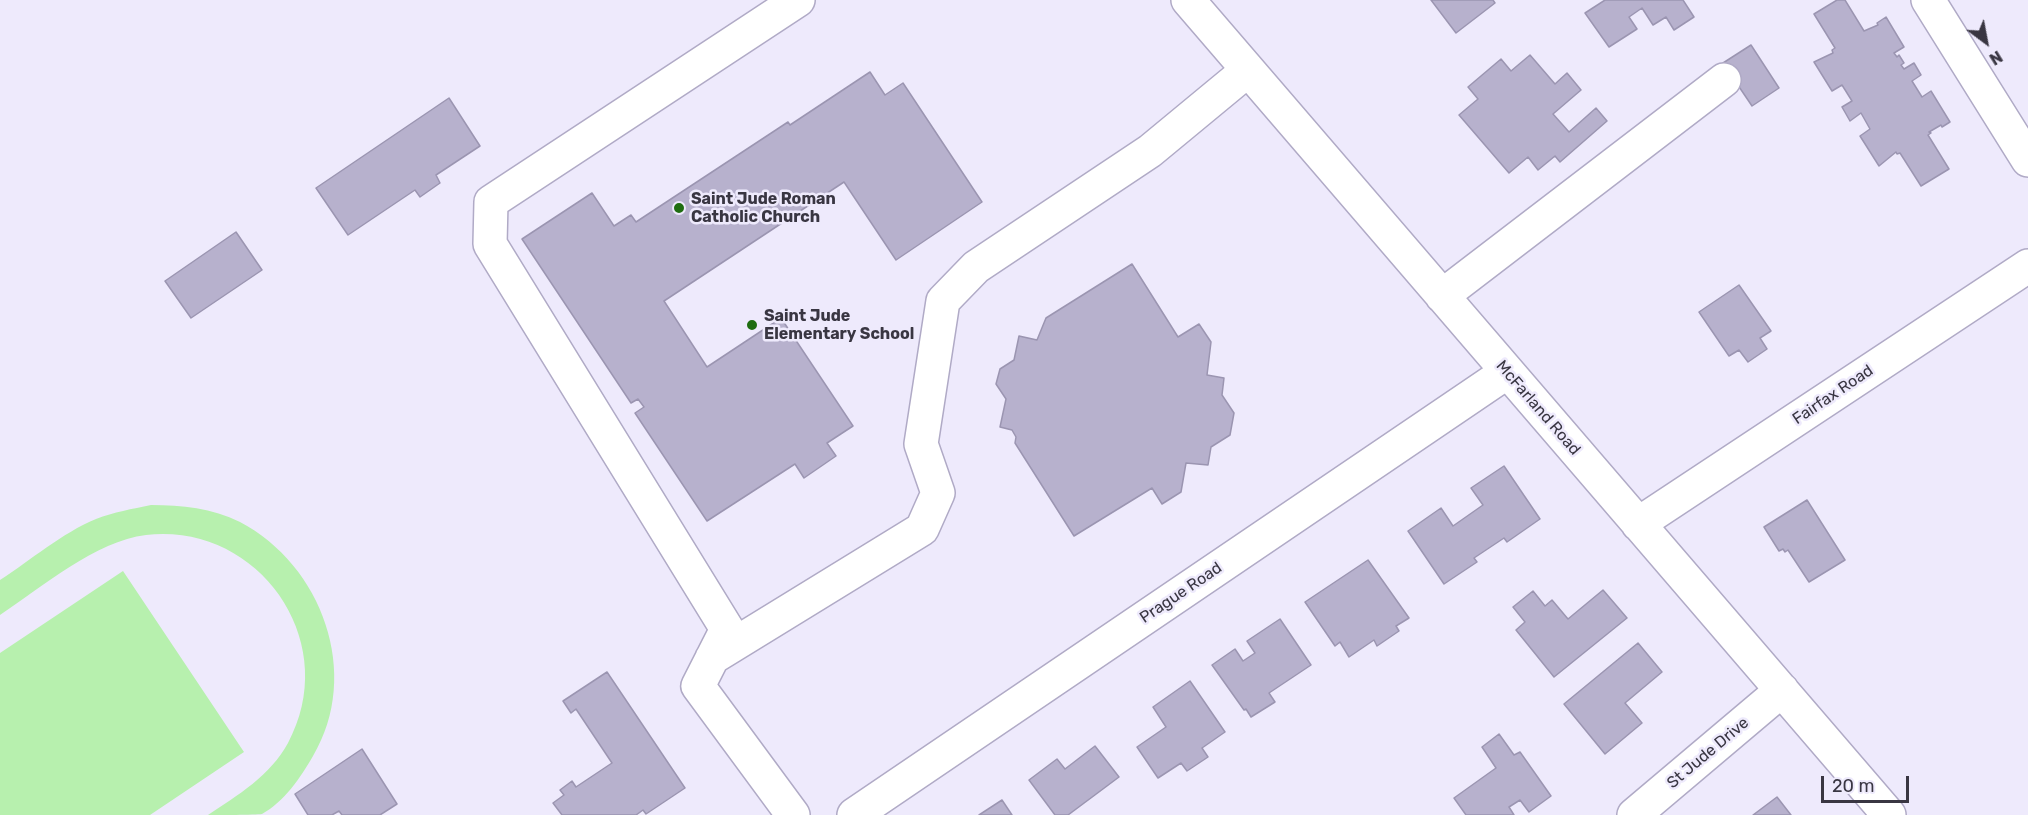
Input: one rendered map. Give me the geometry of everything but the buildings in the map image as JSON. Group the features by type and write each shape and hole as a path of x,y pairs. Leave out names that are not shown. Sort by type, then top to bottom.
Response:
{"street":[{"path":"793,815 698,686 727,628 490,244 491,202 798,0"},
{"name":"McFarland Road","path":"1188,0 1889,815"},
{"path":"1928,0 2028,160"},
{"path":"712,658 922,529 938,493 921,444 943,301 976,267 1150,151 1248,70"},
{"path":"1442,296 1724,80"},
{"name":"Fairfax Road","path":"1638,524 2028,266"},
{"name":"Prague Road","path":"854,815 1507,372"},
{"name":"St Jude Drive","path":"1634,815 1782,690"}],"green space":[{"path":"151,505 185,507 219,513 240,522 269,541 293,565 312,593 326,624 333,657 334,691 327,724 313,756 297,780 278,803 262,814 208,815 263,775 281,755 288,743 302,705 305,666 297,629 280,596 255,568 224,548 187,536 146,535 108,546 89,556 51,579 0,615 0,580 83,525 110,514"},
{"path":"123,571 244,752 150,815 0,815 0,653"}],"place":[{"name":"Saint Jude Roman Catholic Church","path":"679,208"},
{"name":"Saint Jude Elementary School","path":"752,325"}]}
